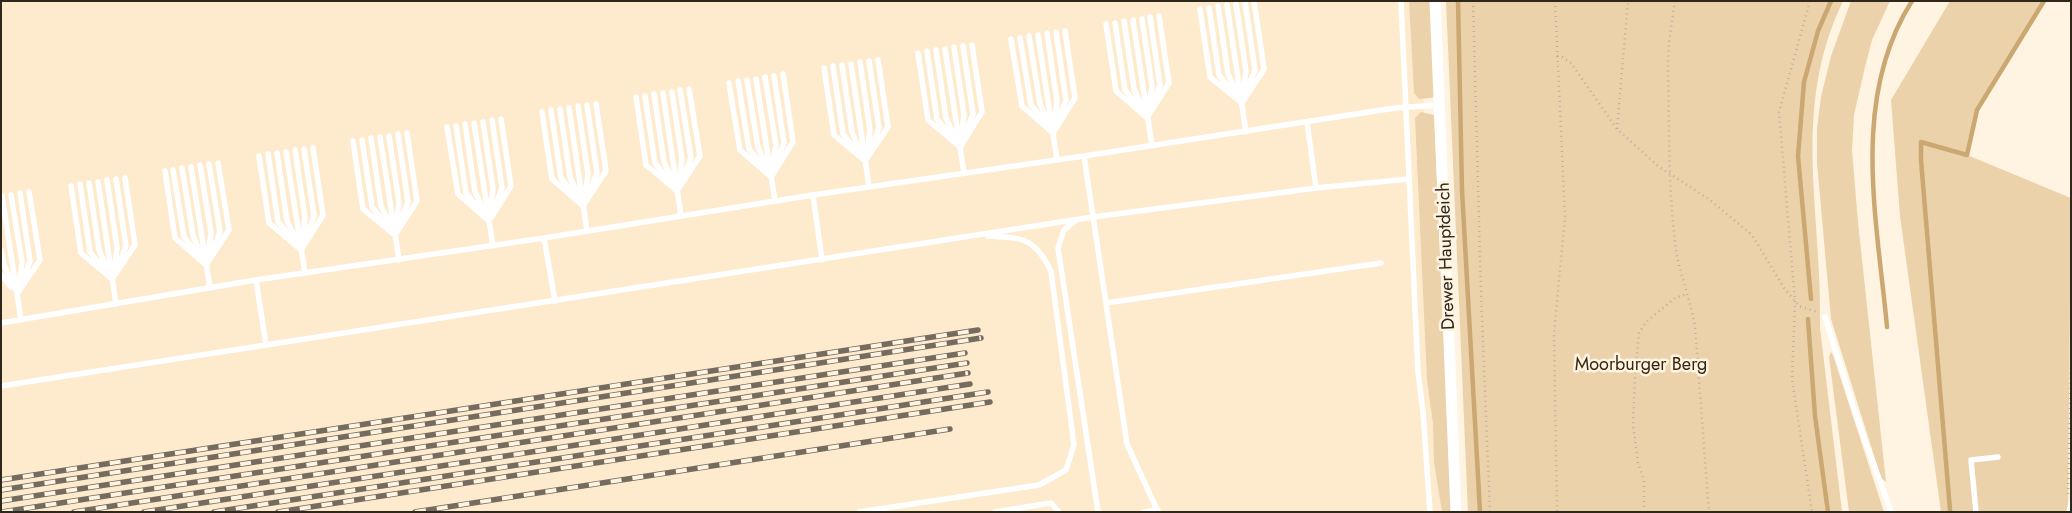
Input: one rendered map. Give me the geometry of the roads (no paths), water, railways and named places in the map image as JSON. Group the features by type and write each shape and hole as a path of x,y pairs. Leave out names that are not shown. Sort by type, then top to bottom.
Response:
{"street":[{"name":"Drewer Hauptdeich","path":"1435,1 1456,512"}],"lane":[{"path":"1242,103 1264,68 1254,1"},
{"path":"1401,1 1418,372 1423,412 1430,512"},
{"path":"1242,103 1255,70 1245,2"},
{"path":"1236,4 1246,71 1242,103"},
{"path":"1227,5 1246,132"},
{"path":"1218,6 1228,74 1242,103"},
{"path":"1209,8 1219,75 1242,103"},
{"path":"1200,9 1210,77 1242,103"},
{"path":"1147,118 1170,83 1159,16"},
{"path":"1147,118 1160,85 1150,17"},
{"path":"1142,19 1152,86 1147,118"},
{"path":"1132,20 1152,146"},
{"path":"1124,21 1134,89 1147,118"},
{"path":"1115,23 1125,90 1147,118"},
{"path":"1106,24 1116,91 1147,118"},
{"path":"1053,133 1075,98 1065,31"},
{"path":"1053,133 1066,100 1056,32"},
{"path":"1047,34 1057,101 1053,133"},
{"path":"1038,35 1057,160"},
{"path":"1030,36 1040,104 1053,133"},
{"path":"1020,38 1031,105 1053,133"},
{"path":"1012,39 1022,106 1053,133"},
{"path":"960,147 982,112 972,45"},
{"path":"960,147 973,114 963,46"},
{"path":"954,47 964,115 960,147"},
{"path":"945,49 964,173"},
{"path":"936,50 946,118 960,147"},
{"path":"927,51 937,119 960,147"},
{"path":"918,53 928,120 960,147"},
{"path":"865,161 888,127 878,60"},
{"path":"865,161 879,128 868,61"},
{"path":"860,62 870,130 865,161"},
{"path":"851,64 869,186"},
{"path":"842,65 852,132 865,161"},
{"path":"833,66 843,134 865,161"},
{"path":"824,68 834,135 865,161"},
{"path":"771,176 793,142 783,74"},
{"path":"771,176 784,143 774,76"},
{"path":"765,77 776,145 771,176"},
{"path":"756,79 775,201"},
{"path":"747,80 758,147 771,176"},
{"path":"738,81 749,149 771,176"},
{"path":"729,83 740,150 771,176"},
{"path":"677,191 700,156 690,89"},
{"path":"677,191 691,158 680,90"},
{"path":"672,92 682,159 677,191"},
{"path":"663,93 681,216"},
{"path":"654,94 664,162 677,191"},
{"path":"645,96 655,163 677,191"},
{"path":"636,97 646,164 677,191"},
{"path":"584,206 606,171 596,104"},
{"path":"584,206 597,173 587,105"},
{"path":"1,323 256,280 493,246 812,194 1057,160 1307,122 1440,105"},
{"path":"578,106 588,174 584,206"},
{"path":"569,108 587,231"},
{"path":"560,109 570,177 584,206"},
{"path":"551,110 561,178 584,206"},
{"path":"542,112 552,179 584,206"},
{"path":"489,221 511,186 501,119"},
{"path":"489,221 502,188 492,120"},
{"path":"483,122 493,189 489,221"},
{"path":"1307,122 1316,188"},
{"path":"474,123 493,246"},
{"path":"465,124 475,192 489,221"},
{"path":"456,126 466,193 489,221"},
{"path":"448,127 458,194 489,221"},
{"path":"395,235 417,200 407,133"},
{"path":"395,235 408,202 398,134"},
{"path":"389,136 399,203 395,235"},
{"path":"380,137 399,260"},
{"path":"371,138 381,206 395,235"},
{"path":"362,140 372,207 395,235"},
{"path":"353,141 363,209 395,235"},
{"path":"301,250 323,215 313,148"},
{"path":"301,250 314,216 304,149"},
{"path":"295,150 306,218 301,250"},
{"path":"286,152 305,273"},
{"path":"277,153 288,220 301,250"},
{"path":"268,154 278,222 301,250"},
{"path":"259,156 270,223 301,250"},
{"path":"1084,156 1127,444 1158,511 1144,512"},
{"path":"206,265 229,230 218,163"},
{"path":"206,265 220,232 210,164"},
{"path":"200,166 211,233 206,265"},
{"path":"192,167 210,288"},
{"path":"182,168 193,236 206,265"},
{"path":"174,170 184,237 206,265"},
{"path":"165,171 175,238 206,265"},
{"path":"112,280 135,245 124,178"},
{"path":"112,280 126,246 116,179"},
{"path":"1,386 1093,217 1316,188 1409,179"},
{"path":"107,180 117,248 112,280"},
{"path":"98,182 116,304"},
{"path":"89,183 99,250 112,280"},
{"path":"80,184 90,252 112,280"},
{"path":"71,186 81,253 112,280"},
{"path":"17,294 40,260 29,192"},
{"path":"17,294 30,261 20,194"},
{"path":"812,194 822,260"},
{"path":"11,195 22,262 17,294"},
{"path":"2,196 21,320"},
{"path":"1076,220 1064,230 1058,248 1098,512"},
{"path":"859,512 1039,485 1066,470 1074,445 1051,271 1042,253 1027,240 976,236"},
{"path":"544,238 555,301"},
{"path":"1,250 4,265 17,294"},
{"path":"1106,303 1381,264"},
{"path":"1,274 17,294"},
{"path":"256,280 266,345"},
{"path":"1,281 17,294"},
{"path":"1825,317 1859,424 1891,512"},
{"path":"1976,512 1971,460 1998,457"},
{"path":"995,512 1051,503 1059,512"},
{"path":"2069,512 2070,503"}],"waterway":[{"path":"1458,1 1462,190 1480,512"},
{"path":"1811,299 1798,156 1804,82 1818,31 1831,1"},
{"path":"1887,327 1874,202 1872,160 1874,118 1881,78 1893,38 1912,1"},
{"path":"1950,510 1921,142 1967,155 1977,110 2044,1"},
{"path":"1808,319 1815,416 1828,512"}],"railway":[{"path":"1,480 978,330"},
{"path":"1,490 981,338"},
{"path":"1,501 965,353"},
{"path":"2,512 967,363"},
{"path":"74,512 968,373"},
{"path":"144,512 970,384"},
{"path":"214,512 988,392"},
{"path":"278,512 990,402"},
{"path":"415,512 950,429"}],"park label":[{"name":"Moorburger Berg","path":"1641,366"}]}
